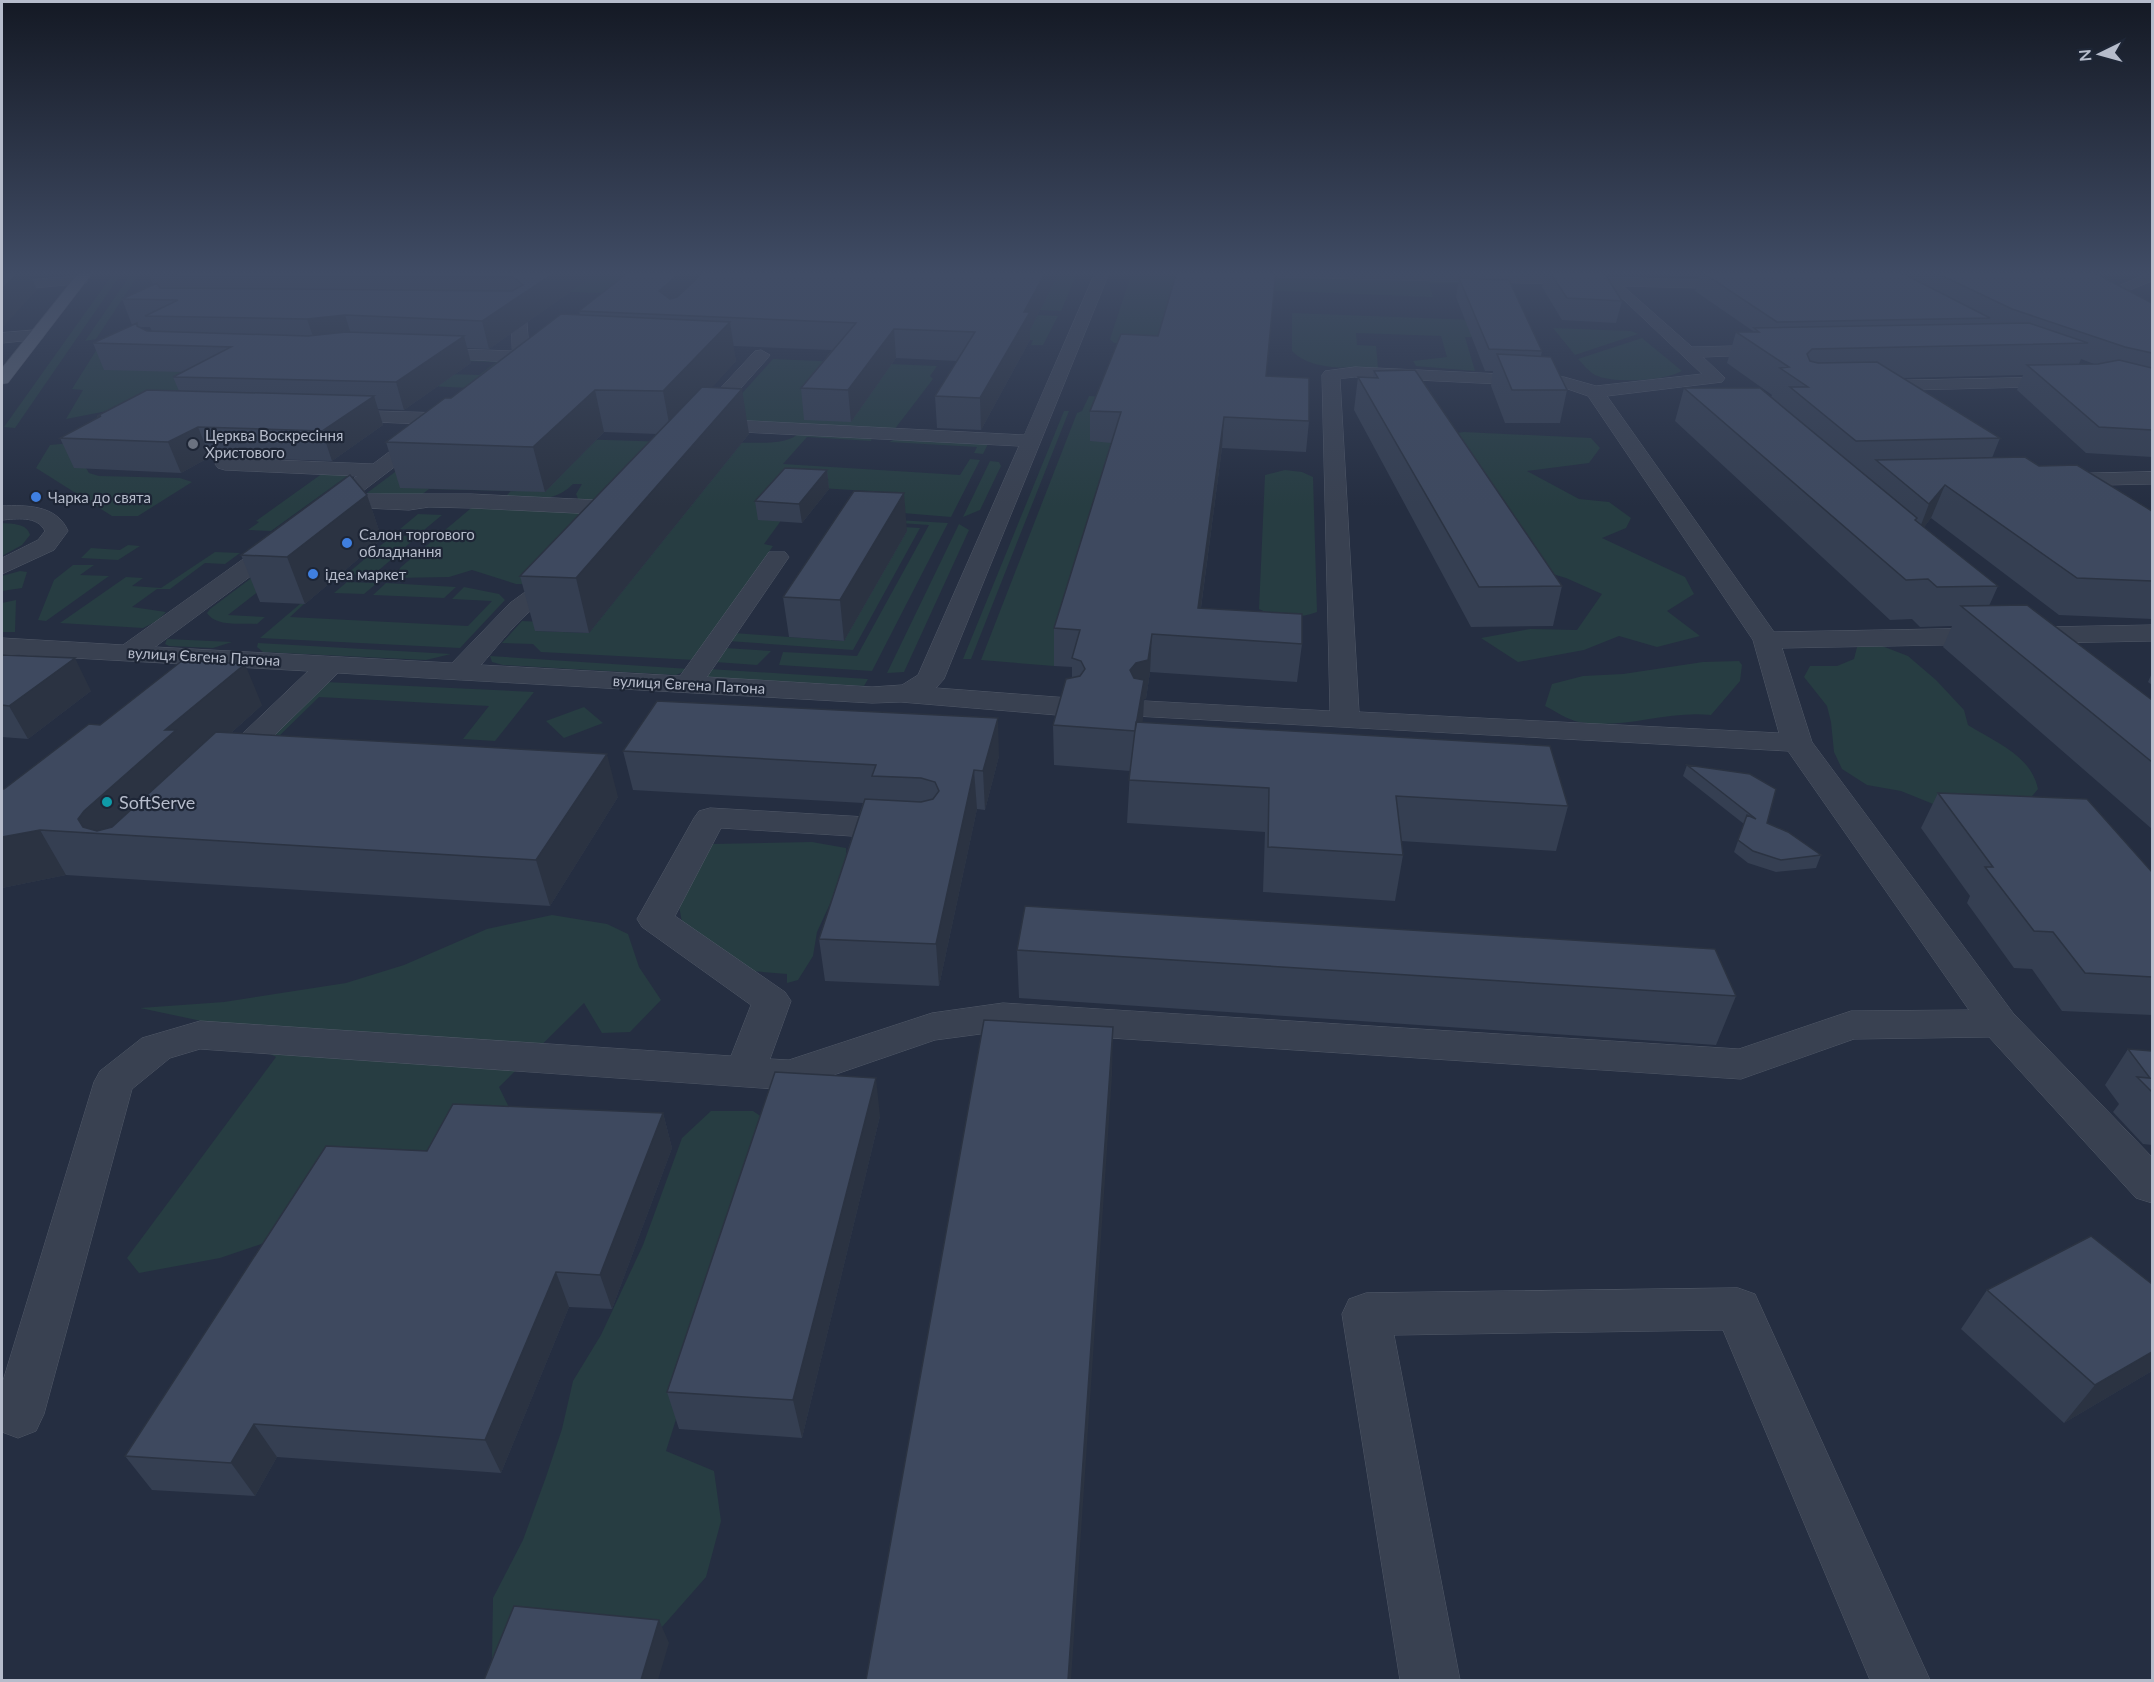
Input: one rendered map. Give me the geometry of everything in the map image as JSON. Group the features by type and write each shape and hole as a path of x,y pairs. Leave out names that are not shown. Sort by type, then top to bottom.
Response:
{"main road":[{"path":"2,379 25,349"}],"street":[{"path":"405,353 521,361 521,349"},
{"name":"вулиця Євгена Патона","path":"2,646 872,695 904,694 922,687 930,679 1070,349"},
{"path":"1345,720 1331,375 1355,372 1564,382 1595,392 1724,386 1685,349"},
{"path":"1688,352 1794,350"},
{"path":"751,355 692,429 1032,441"},
{"path":"1854,386 2087,381"},
{"path":"1595,392 1766,640 1797,743 1999,1023 2152,1185"},
{"path":"130,652 462,406"},
{"path":"316,415 445,419"},
{"path":"225,464 376,470"},
{"path":"2036,481 2152,478"},
{"path":"601,525 632,490"},
{"path":"336,500 409,503 429,500 568,495 616,508"},
{"path":"2,513 42,516 51,520 57,531 40,549 2,567"},
{"path":"688,684 777,557"},
{"path":"460,671 519,608 541,592 571,558"},
{"path":"1983,613 2071,664"},
{"path":"1766,640 2152,633"},
{"path":"186,686 222,657"},
{"path":"209,782 332,664"},
{"path":"904,694 1069,707"},
{"path":"1144,710 1797,743"},
{"path":"745,1073 772,1001 655,919 710,818 924,830"},
{"path":"18,1414 114,1082 156,1047 200,1035 790,1075 932,1027 1003,1017 1740,1064 1851,1025 1999,1023"},
{"path":"1430,1680 1366,1314 1738,1309 1900,1680"}],"green space":[{"path":"59,349 69,349 15,428 4,427"},
{"path":"97,349 318,370 479,375 496,362 468,361 474,357 509,360 468,388 389,384 133,406 66,419 83,390 72,389"},
{"path":"1376,349 1378,368 1321,365 1301,358 1292,351"},
{"path":"1445,349 1469,349 1475,371 1416,366 1413,361 1447,357"},
{"path":"1571,349 1592,349 1575,355"},
{"path":"1607,349 1656,349 1682,371 1652,379 1614,380 1595,375 1578,359"},
{"path":"773,359 937,366 930,376 933,379 894,430 718,420"},
{"path":"1089,396 1106,397 1121,443 1054,666 981,660 1077,413 1082,411"},
{"path":"1064,411 1069,411 971,659 963,659"},
{"path":"800,432 872,438 871,441 807,437 783,464 960,475 970,459 980,460 951,517 890,512 900,493 788,486 780,522 764,544 773,546 695,660 541,652 533,644 502,643 522,621 543,622 536,631 589,633 740,443 780,441"},
{"path":"1464,432 1591,438 1600,448 1589,463 1527,471 1579,499 1609,502 1631,518 1626,528 1602,538 1685,577 1694,594 1667,611 1700,636 1657,647 1619,636 1584,650 1518,662 1481,638 1530,629 1577,630 1602,594 1566,578 1519,564 1429,437"},
{"path":"574,439 672,442 619,499 579,501 576,494 582,484 573,484 558,495 549,498 503,499 511,491 429,489 420,496 367,493 419,454"},
{"path":"896,439 987,444 987,446 983,454 974,453 977,447 889,442"},
{"path":"71,443 89,473 99,476 180,478 192,482 138,516 112,516 36,468 50,445"},
{"path":"990,461 999,462 1001,466 980,510 963,517"},
{"path":"1285,470 1302,472 1313,477 1317,612 1295,616 1280,616 1259,609 1265,475"},
{"path":"323,473 350,474 271,531 248,530 259,522 256,521"},
{"path":"476,504 590,510 527,584 516,584 472,570 449,577 393,578 401,567"},
{"path":"418,514 442,515 424,530 400,529"},
{"path":"897,520 948,523 872,671 779,665 783,652 857,656 929,525 885,522"},
{"path":"2,523 22,526 30,535 22,545 2,556"},
{"path":"851,524 920,528 853,650 728,641 734,633 844,641"},
{"path":"959,524 969,530 904,672 887,673"},
{"path":"393,535 417,537 398,553 373,552"},
{"path":"128,545 140,546 118,560 81,558 91,548 120,550"},
{"path":"215,552 240,553 225,564 205,563 170,589 157,589 132,607 166,612 157,621 143,628 60,623 126,577 143,578 132,586 161,588"},
{"path":"282,555 304,556 228,615 265,617 257,624 223,622 207,613 210,609"},
{"path":"367,557 393,558 372,576 347,574"},
{"path":"73,565 94,565 80,575 109,576 46,621 38,620 54,580"},
{"path":"20,571 27,572 22,588 2,591 2,576"},
{"path":"347,582 377,583 364,594 334,593"},
{"path":"386,583 456,587 444,598 373,595"},
{"path":"464,587 499,594 505,600 460,648 260,638 300,604 304,604 290,617 468,626 492,601 452,599"},
{"path":"16,600 15,632 2,632 2,603"},
{"path":"167,639 232,642 213,648 169,646 165,644"},
{"path":"258,643 451,654 426,660 263,652 257,647"},
{"path":"1882,646 1908,656 1936,680 1964,710 1968,725 2020,758 2034,777 2038,789 2028,801 2002,796 1997,808 1943,808 1901,791 1867,785 1842,769 1834,752 1827,706 1804,677 1810,666 1837,666 1854,659 1857,647"},
{"path":"725,648 771,651 757,665 715,662"},
{"path":"490,656 690,669 676,675 503,665 492,662"},
{"path":"1739,661 1742,665 1740,681 1711,715 1678,715 1596,724 1575,721 1545,706 1552,684 1583,676 1623,674 1703,662"},
{"path":"709,669 868,679 864,686 705,677"},
{"path":"325,682 534,692 495,741 463,739 489,706 319,697 238,776 227,775"},
{"path":"584,707 603,723 564,738 546,721"},
{"path":"812,842 846,848 847,867 817,932 813,956 798,980 787,983 787,974 751,971 683,928 679,906 712,844"},
{"path":"552,915 607,924 628,934 639,967 661,1000 630,1032 602,1033 584,1003 499,1087 518,1126 273,1240 220,1258 139,1273 127,1258 276,1057 211,1023 140,1008 224,1002 346,983 404,965 487,929"},
{"path":"711,1111 753,1111 781,1130 708,1318 666,1451 714,1471 721,1521 706,1577 662,1627 543,1679 492,1658 493,1598 523,1540 562,1429 573,1381 601,1335 643,1245 682,1138"}],"building":[{"path":"226,349 444,349 396,382 173,377"},
{"path":"515,349 703,349 663,391 595,390 533,447 386,442 445,398 451,398"},
{"path":"834,349 879,349 848,390 801,388"},
{"path":"964,349 1008,349 980,398 935,396"},
{"path":"1115,349 1269,349 1266,376 1309,378 1309,421 1224,417 1198,608 1302,614 1302,644 1152,634 1148,660 1136,663 1130,670 1134,678 1144,680 1135,731 1053,725 1066,679 1080,676 1085,669 1081,661 1072,658 1080,630 1054,628 1121,412 1090,411"},
{"path":"1502,349 1541,349 1542,351"},
{"path":"1762,349 1812,349 1807,354 1810,361 1818,363 1877,362 2000,438 1856,441 1790,387 1808,387 1780,368 1789,367"},
{"path":"2136,349 2152,349 2152,353"},
{"path":"1497,354 1551,357 1567,390 1512,390"},
{"path":"2119,360 2152,368 2152,430 2099,427 2027,365 2098,364"},
{"path":"1415,370 1562,586 1479,587 1358,377 1378,378 1374,371"},
{"path":"702,387 742,389 576,578 520,576"},
{"path":"1684,388 1760,388 1917,518 1915,520 1998,586 1937,587 1928,579 1906,580"},
{"path":"147,390 374,396 322,431 198,427 168,442 60,438"},
{"path":"2025,457 2039,466 2077,465 2152,511 2152,581 2077,578 1945,485 1929,504 1876,460"},
{"path":"785,468 827,470 799,504 755,501"},
{"path":"350,475 367,495 287,557 241,555"},
{"path":"854,491 904,493 840,600 783,597"},
{"path":"2027,605 2152,700 2152,762 1961,606"},
{"path":"2,655 75,658 9,706 2,705"},
{"path":"183,660 245,664 165,730 176,730 84,811 78,819 83,827 97,831 112,827 216,732 607,754 536,860 40,830 2,837 2,789 89,724 100,725"},
{"path":"657,701 998,718 983,771 974,770 936,944 819,939 865,799 921,802 933,799 939,791 935,782 921,778 872,776 876,765 623,751"},
{"path":"1136,722 1550,746 1568,806 1396,796 1403,855 1268,847 1269,788 1129,780"},
{"path":"1687,765 1750,774 1776,789 1767,823 1788,832 1821,855 1781,860 1753,851 1738,840 1747,815 1756,819"},
{"path":"1938,793 2087,799 2152,872 2152,977 2085,973 2053,932 2034,931 1985,867 1993,867"},
{"path":"1025,906 1715,949 1736,996 1017,950"},
{"path":"984,1020 1113,1027 1068,1680 866,1680"},
{"path":"2128,1049 2152,1051 2152,1092 2137,1077 2150,1078"},
{"path":"775,1072 876,1078 793,1400 667,1392"},
{"path":"453,1104 663,1113 600,1275 556,1272 485,1440 254,1424 231,1463 125,1456 326,1146 427,1151"},
{"path":"2091,1236 2152,1284 2152,1352 2095,1385 1987,1290"},
{"path":"514,1606 659,1620 641,1680 484,1680"}],"place":[{"name":"Церква Воскресіння Христового","path":"193,444"},
{"name":"Чарка до свята","path":"36,497"},
{"name":"Салон торгового обладнання","path":"347,543"},
{"name":"ідеа маркет","path":"313,574"},
{"name":"SoftServe","path":"107,802"}]}
